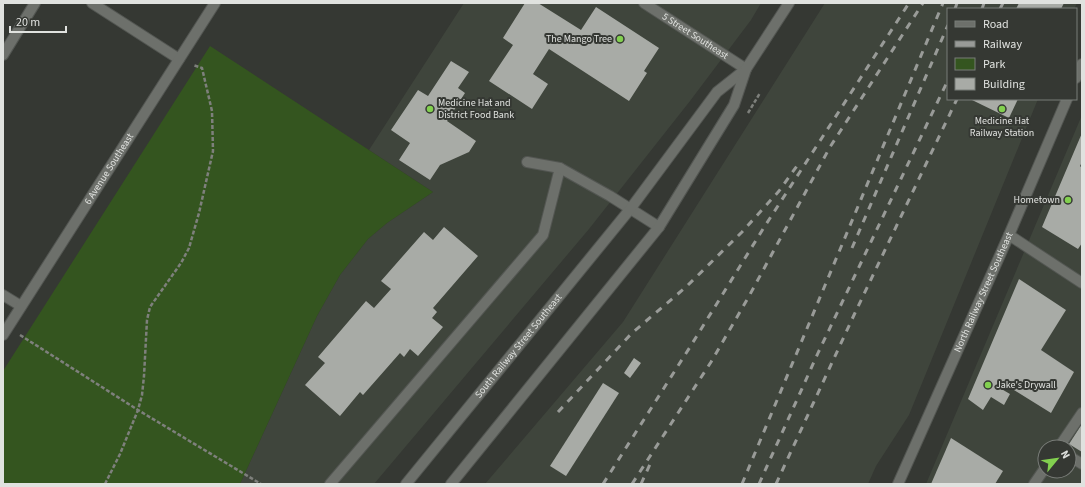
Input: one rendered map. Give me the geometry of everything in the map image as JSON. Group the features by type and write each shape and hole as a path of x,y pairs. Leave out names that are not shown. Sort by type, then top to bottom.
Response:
{"street":[{"path":"3,55 35,3"},
{"path":"92,3 179,59"},
{"name":"6 Avenue Southeast","path":"6,331 215,3"},
{"name":"5 Street Southeast","path":"644,3 746,69"},
{"name":"South Railway Street Southeast","path":"451,484 659,227 734,105 746,69 789,3"},
{"path":"1077,76 1082,64"},
{"name":"South Railway Street Southeast","path":"406,484 631,208 717,92 746,69"},
{"name":"North Railway Street Southeast","path":"898,484 1067,100"},
{"path":"526,162 560,168 631,208 659,227"},
{"path":"330,484 543,235 560,168"},
{"path":"1008,236 1082,283"},
{"path":"3,295 21,306"},
{"path":"1064,439 1082,413"}],"path":[{"path":"105,484 120,454 138,410 142,395 147,320 150,307 181,263 189,248 213,151 212,110 202,68 179,59"},
{"path":"6,331 261,484"}],"shaded area":[{"path":"464,3 761,3 751,20 690,101 589,229 374,484 240,484 317,316 340,275 368,239 387,223 433,192 369,150"},
{"path":"825,3 1077,3 1074,8 947,8 947,100 1038,100 909,415 876,466 868,484 485,484 623,322"},
{"path":"1082,115 1082,484 926,484"}],"green space":[{"path":"210,46 433,192 387,223 368,239 340,275 317,316 240,484 3,484 3,371"}],"building":[{"path":"525,3 538,3 581,30 596,7 659,48 644,71 647,73 629,101 549,49 533,74 548,84 532,109 489,81 513,45 503,38"},
{"path":"1019,3 1064,3 1062,8 1016,8"},
{"name":"Medicine Hat and District Food Bank","path":"451,61 469,72 458,88 465,93 447,121 476,141 469,152 440,165 430,180 399,160 410,143 391,130 418,90 428,96"},
{"name":"Medicine Hat Railway Station","path":"972,100 1018,100 1009,118"},
{"path":"1082,133 1082,162 1080,166 1082,168 1082,243 1078,249 1042,227"},
{"path":"444,227 478,256 433,308 437,312 432,318 443,327 418,356 410,349 404,357 400,353 363,395 360,392 340,416 305,385 325,363 318,357 366,301 374,308 391,289 381,281 424,232 433,240"},
{"path":"1019,279 1066,310 1041,350 1074,372 1051,413 1001,382 998,387 1010,394 1004,405 991,397 983,410 968,399"},
{"path":"634,358 641,363 630,378 624,373"},
{"path":"603,383 619,393 566,476 550,466"},
{"path":"1082,424 1082,452 1077,449 1077,439 1072,439"},
{"path":"951,438 1003,471 995,484 931,484"}],"railway":[{"path":"603,484 763,229 909,3"},
{"path":"632,484 711,362 748,298 830,147 923,3"},
{"path":"742,484 943,3"},
{"path":"955,8 957,3"},
{"path":"982,8 984,3"},
{"path":"1000,8 1003,3"},
{"path":"852,248 947,27"},
{"path":"759,484 818,353 947,82"},
{"path":"776,484 854,315 957,100"},
{"path":"558,412 632,333 686,287 742,232 779,191 799,163"},
{"path":"641,484 651,462"}],"place":[{"name":"The Mango Tree","path":"620,39"},
{"name":"Medicine Hat and District Food Bank","path":"430,109"},
{"name":"Medicine Hat Railway Station","path":"1002,109"},
{"name":"Hometown","path":"1068,200"},
{"name":"Jake's Drywall","path":"988,385"}]}
